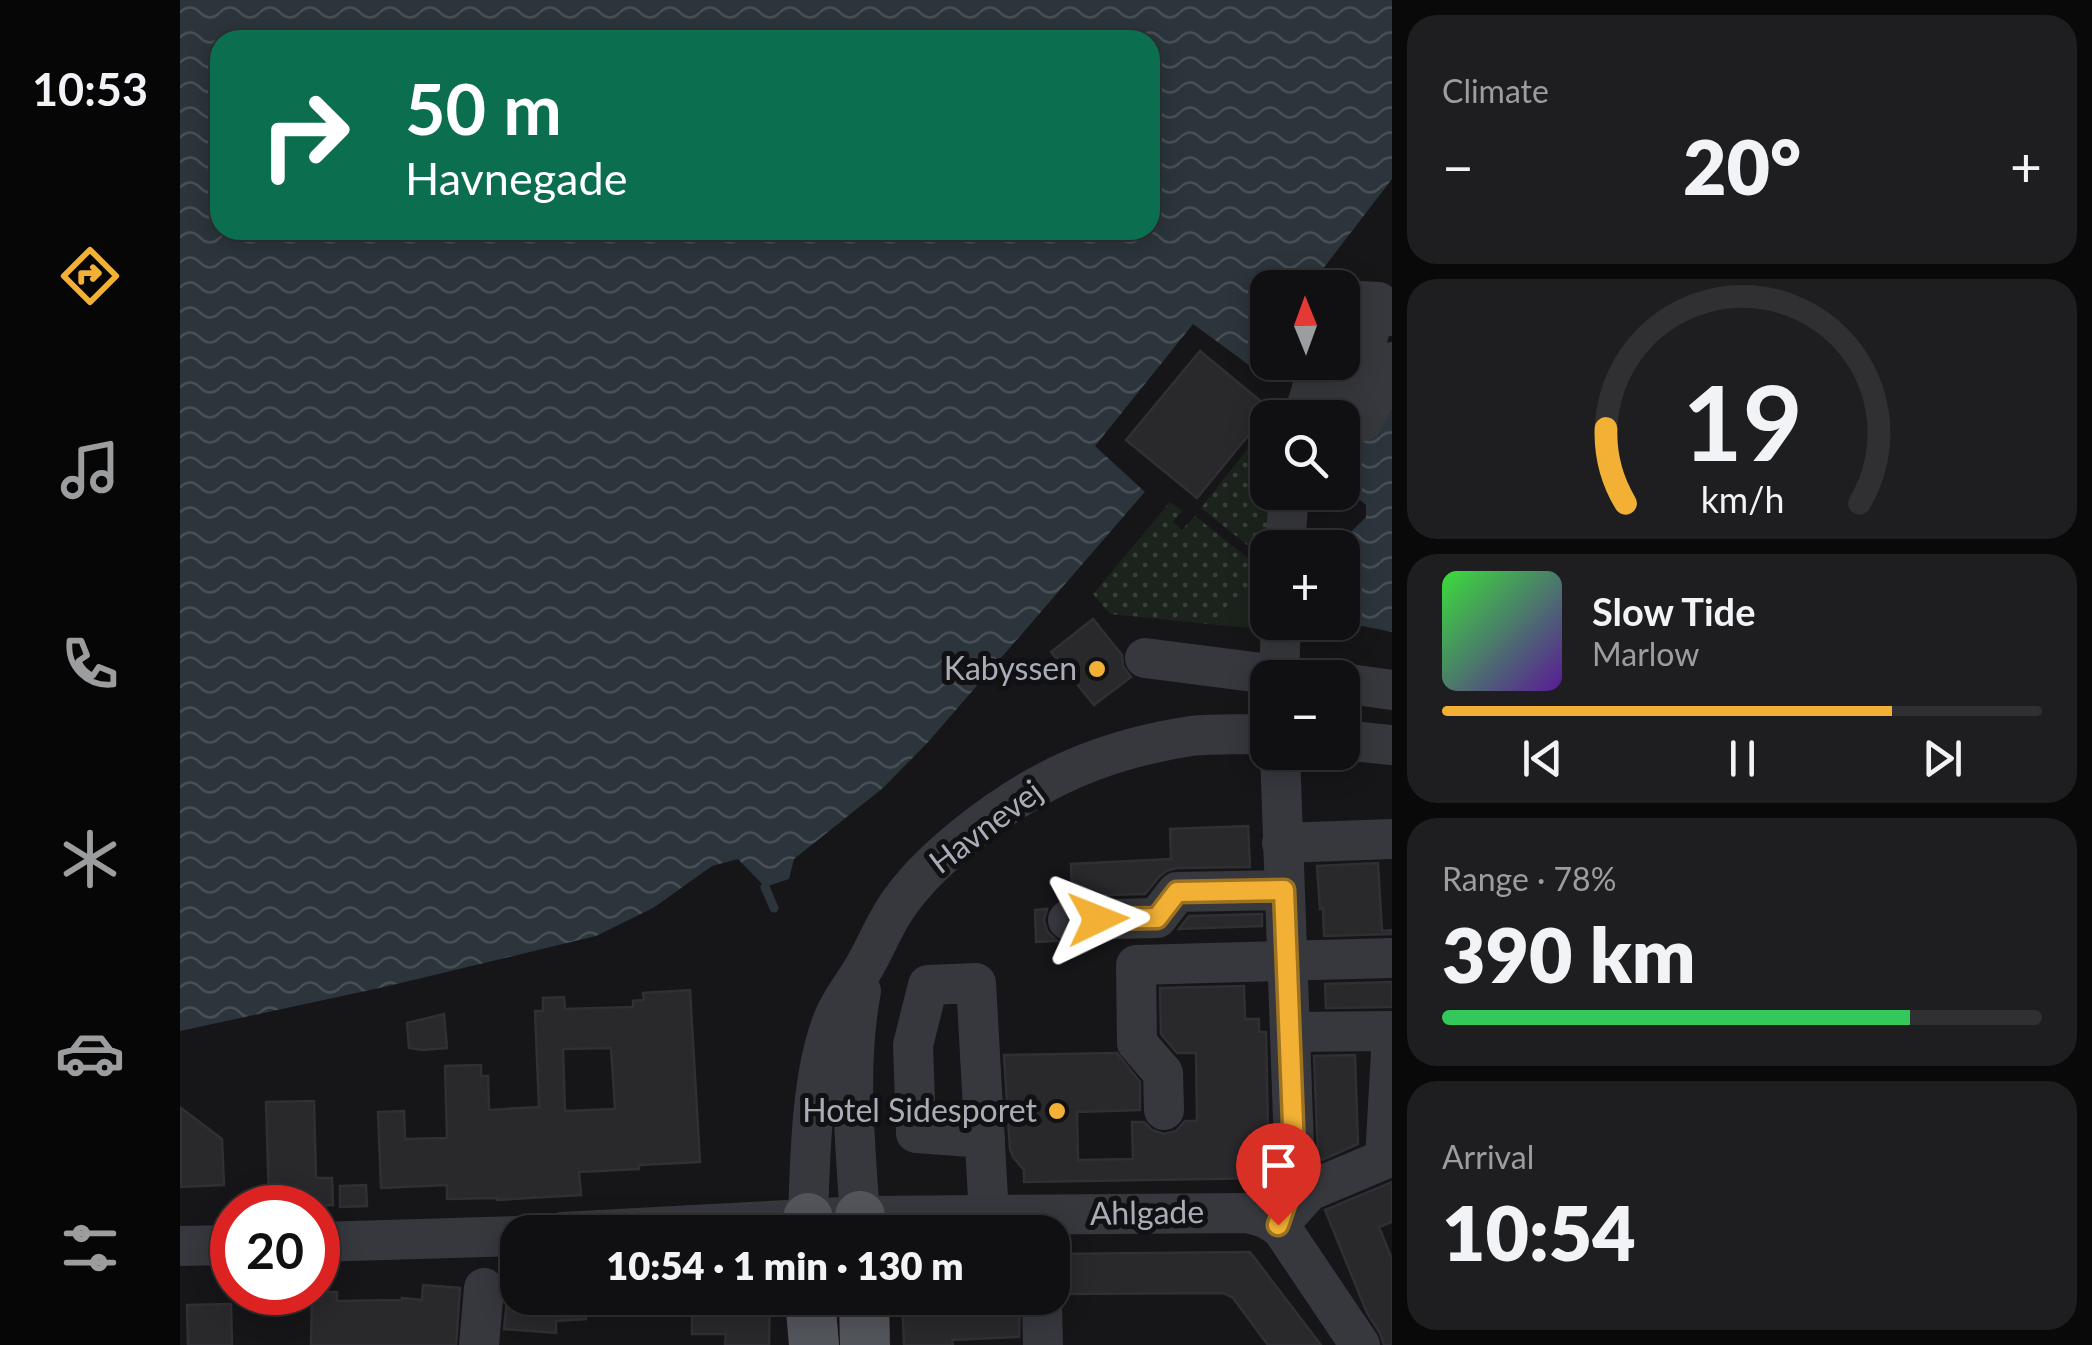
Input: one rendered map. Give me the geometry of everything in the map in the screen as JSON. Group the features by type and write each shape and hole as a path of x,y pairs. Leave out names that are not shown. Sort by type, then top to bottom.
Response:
{"main road":[{"path":"811,1315 814,1345"},
{"path":"864,1315 865,1345"}],"street":[{"path":"1337,400 1364,317"},
{"path":"1347,400 1364,317"},
{"path":"1360,424 1392,362"},
{"path":"1146,658 1250,672"},
{"path":"1360,686 1392,690"},
{"name":"Havnevej","path":"808,1215 810,1147 831,1024 898,905 945,852 1001,808 1056,775 1117,752 1194,736 1250,734"},
{"path":"1360,742 1392,745"},
{"path":"1278,1225 1295,1176 1280,770"},
{"path":"1282,842 1392,839"},
{"path":"1068,920 1157,918 1177,892 1284,890"},
{"path":"1164,1110 1163,1073 1138,1043 1136,966 1392,958"},
{"name":"Havnevej","path":"860,1215 854,1056 856,1016 866,963"},
{"path":"1278,1225 1310,1191 1388,1158 1392,1032 1290,1032"},
{"path":"985,1138 990,1215"},
{"name":"Ahlgade","path":"1070,1222 1236,1212 1278,1225"},
{"path":"1278,1225 1360,1345"},
{"path":"340,1241 500,1237"},
{"path":"180,1246 210,1245"},
{"path":"479,1345 484,1288"},
{"path":"1042,1315 1043,1345"}],"green space":[{"path":"1250,446 1250,510 1274,510 1271,530 1250,530 1250,547 1201,508"},
{"path":"1170,502 1182,511 1173,522 1182,530 1195,516 1250,560 1250,597 1220,616 1219,625 1110,614 1093,594"},
{"path":"1250,596 1250,628 1219,625 1230,603"}],"water":[{"path":"180,0 1392,0 1392,179 1322,270 1250,270 1249,365 1193,324 1095,446 1145,492 931,739 883,788 794,859 789,879 765,887 738,859 712,866 653,908 596,936 180,1031"},
{"path":"1392,400 1392,632 1360,625 1360,530 1353,530 1366,517 1366,505 1360,500 1360,436"}],"pier":[{"path":"1145,492 1149,495 908,769 931,739"}],"building":[{"path":"1200,351 1259,400 1250,400 1250,433 1197,498 1126,440"},
{"path":"1093,619 1122,655 1123,666 1131,677 1094,705 1051,652"},
{"path":"1248,826 1250,867 1176,868 1166,871 1145,894 1072,896 1071,864 1171,859 1170,829"},
{"path":"1378,863 1382,931 1392,930 1392,934 1324,936 1317,866"},
{"path":"1047,909 1047,931 1057,941 1036,942 1035,910"},
{"path":"1262,914 1262,926 1179,929 1189,916"},
{"path":"1392,982 1392,1007 1326,1008 1325,984"},
{"path":"1244,986 1245,1019 1259,1019 1259,1032 1266,1032 1269,1178 1024,1182 1024,1170 1010,1149 1004,1055 1117,1053 1140,1082 1140,1110 1077,1112 1078,1160 1133,1159 1132,1122 1144,1122 1164,1134 1176,1131 1185,1121 1197,1121 1196,1053 1177,1053 1161,1034 1160,988"},
{"path":"690,990 700,1162 579,1172 581,1195 447,1199 447,1185 381,1188 378,1112 404,1111 405,1139 447,1138 445,1066 481,1065 481,1076 488,1076 489,1110 539,1107 535,1011 543,1011 543,998 564,997 565,1009 633,1007 633,1001 644,1000 643,993","holes":["611,1048 615,1109 565,1111 563,1049"]},
{"path":"444,1014 447,1048 409,1048 407,1023"},
{"path":"1355,1055 1358,1144 1322,1160 1318,1157 1314,1056"},
{"path":"314,1101 316,1178 332,1178 332,1185 269,1185 266,1102"},
{"path":"181,1108 222,1139 224,1185 181,1187"},
{"path":"1392,1182 1392,1222 1379,1227 1392,1259 1392,1345 1384,1345 1325,1210"},
{"path":"366,1185 367,1206 340,1207 340,1186"},
{"path":"1250,1252 1321,1345 1268,1345 1233,1298 1223,1293 1070,1294 1070,1254"},
{"path":"423,1285 460,1288 456,1345 311,1345 312,1315 340,1315 340,1301 422,1300"},
{"path":"210,1304 210,1315 231,1315 232,1345 188,1345 187,1305"},
{"path":"505,1315 586,1315 586,1319 556,1321 556,1333 504,1329"},
{"path":"692,1315 770,1315 769,1345 725,1345 726,1334 692,1334"},
{"path":"903,1315 1020,1315 1019,1337 952,1340 953,1345 904,1345"}],"waterway":[{"path":"765,887 774,908"}],"place":[{"name":"Kabyssen","path":"1097,669"},
{"name":"Hotel Sidesporet","path":"1057,1111"}],"route":[{"path":"1098,919 1157,918 1177,892 1284,890 1295,1176 1278,1225"}]}
